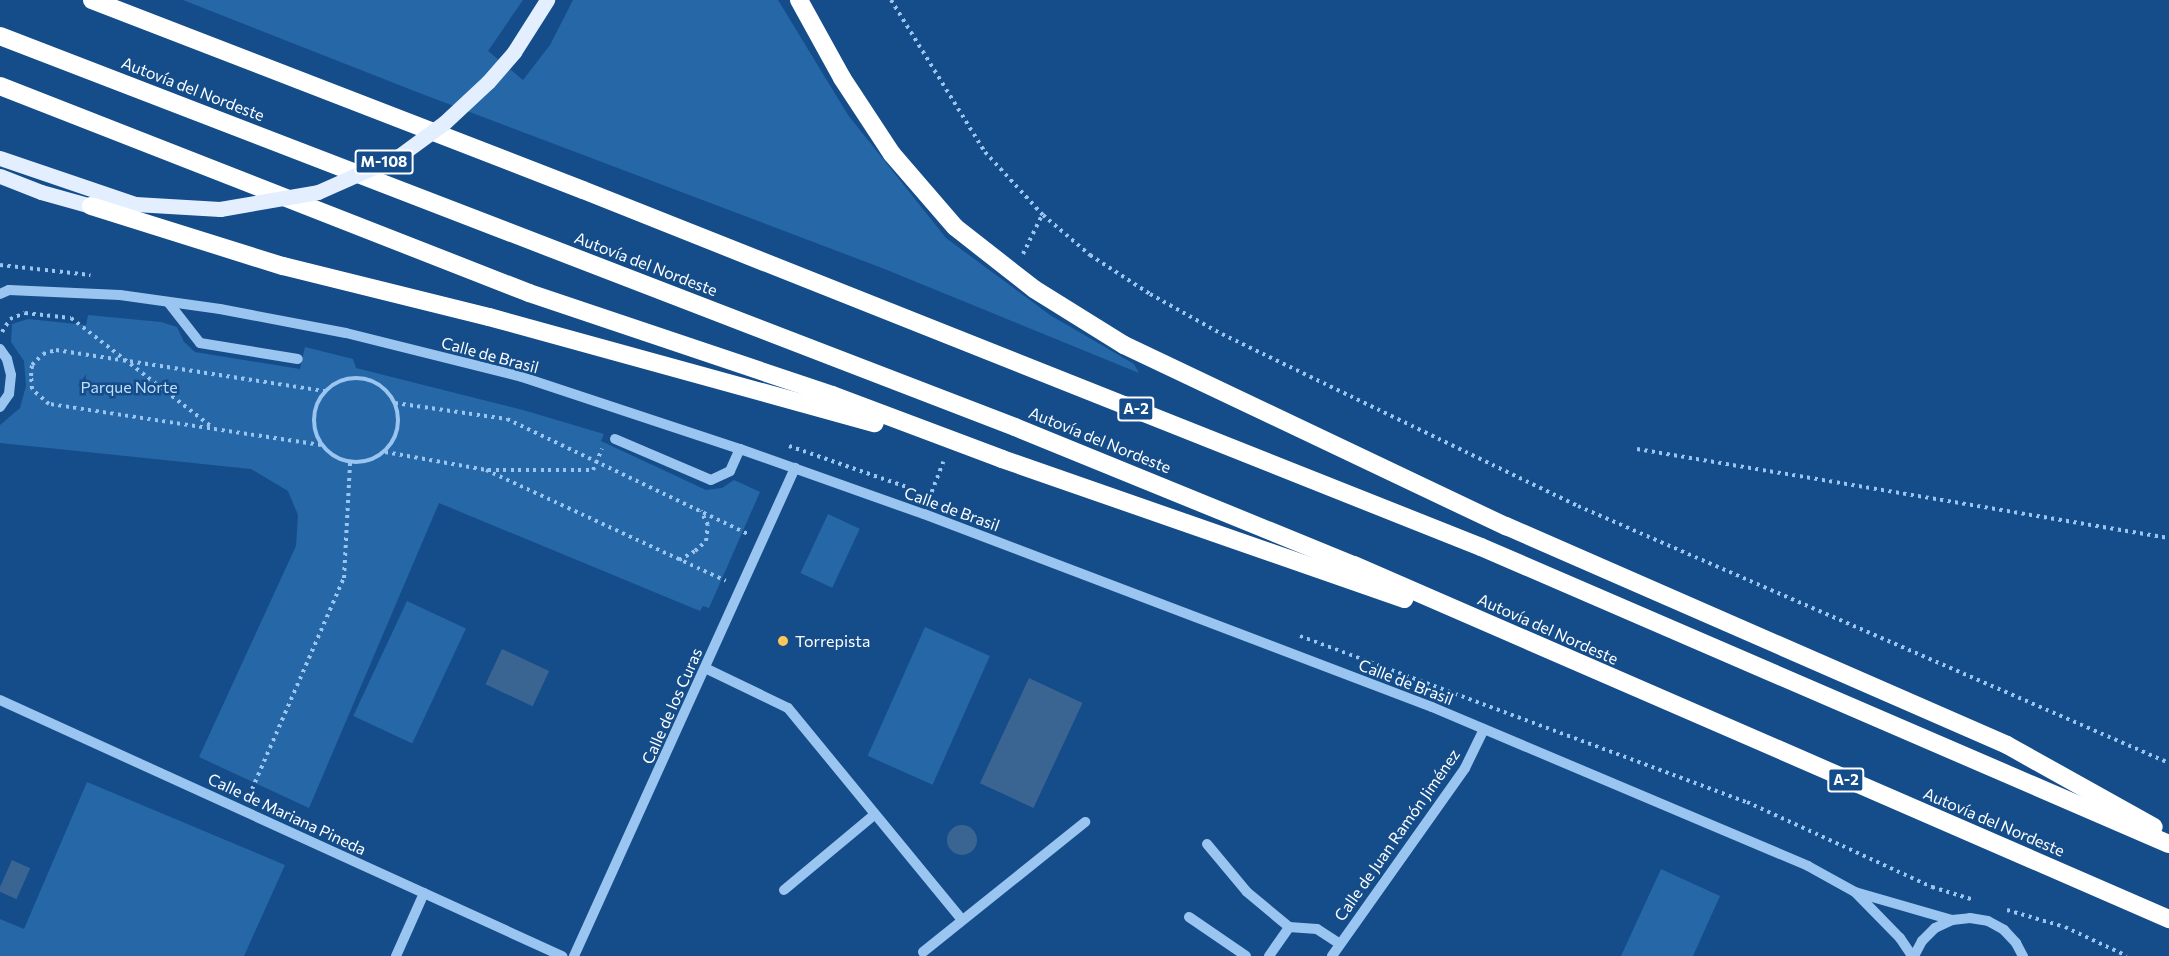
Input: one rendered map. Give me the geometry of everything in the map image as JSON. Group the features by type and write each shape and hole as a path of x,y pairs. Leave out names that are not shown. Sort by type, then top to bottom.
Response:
{"highway":[{"name":"A-2","path":"92,0 650,216 1481,547 2169,844"},
{"path":"799,0 842,78 892,154 955,227 1034,289 1124,345 1506,526 2007,745 2169,835"},
{"name":"Autovía del Nordeste","path":"0,36 1015,427 1354,565 1524,641 2169,919"},
{"path":"0,86 529,293 832,395 1002,459 1524,641"},
{"path":"91,206 283,266 522,326 1002,459"}],"main road":[{"name":"M-108","path":"0,158 135,204 220,209 318,192 399,156 444,123 488,82 514,52 548,0"},
{"path":"0,176 41,192 91,206 135,204"}],"street":[{"name":"Calle de Brasil","path":"0,294 9,290 109,294 219,309 346,333 522,377 740,449 924,514 1484,729 1808,866 1855,892"},
{"path":"168,302 200,343 298,359"},
{"path":"0,349 8,359 11,375 9,394 0,407"},
{"path":"610,440 711,480 730,471 740,449"},
{"name":"Calle de los Curas","path":"574,956 795,468"},
{"path":"705,668 788,708 962,920"},
{"name":"Calle de Mariana Pineda","path":"0,700 562,956"},
{"name":"Calle de Juan Ramón Jiménez","path":"1332,956 1465,768 1484,729"},
{"path":"784,890 874,815"},
{"path":"923,952 1085,822"},
{"path":"1208,844 1247,892 1289,927 1317,929 1340,944"},
{"path":"1855,892 1913,956 1928,935 1952,920"},
{"path":"1855,892 1952,920 1970,918 1988,921 2004,930 2023,956"},
{"path":"396,956 424,893"},
{"path":"1189,917 1246,956"},
{"path":"1269,956 1289,927"}],"path":[{"path":"891,0 985,152 1042,215 1090,255 1150,294 1222,334 1578,506 2169,763"},
{"path":"1021,258 1042,215"},
{"path":"0,334 15,315 25,313 71,318 213,427"},
{"path":"321,444 49,404 32,389 32,365 43,354 56,350 325,391"},
{"path":"396,403 398,429 393,442 385,452 369,460 350,462 329,453 321,444 315,431 314,417 317,403 325,391 336,382 350,378 365,378 377,383 396,403 507,419 748,534"},
{"path":"385,452 486,470 592,470 610,440"},
{"path":"1637,449 2169,538"},
{"path":"243,811 344,578 350,462"},
{"path":"924,514 943,462"},
{"path":"486,470 727,581"},
{"path":"930,496 941,500"},
{"path":"679,560 696,551 705,541 708,525 701,511"},
{"path":"1294,634 1747,802 1932,887 1981,902"},
{"path":"2000,908 2065,927 2127,956"}],"green space":[{"path":"183,0 523,0 488,51 523,80 550,45 573,0 778,0 848,115 946,238 1050,315 1134,364 1139,373 882,268 422,94"},
{"name":"Parque Norte","path":"88,315 161,322 177,327 184,342 195,352 300,369 305,347 353,359 356,368 523,410 604,434 601,441 706,490 722,488 734,480 760,492 709,608 703,606 700,611 439,503 309,808 199,757 296,546 298,515 288,491 251,469 0,443 0,425 20,408 26,386 24,361 11,342 12,324 28,319 86,325"},
{"path":"828,514 860,529 832,588 801,573"},
{"path":"407,601 466,628 412,744 353,716"},
{"path":"925,627 990,656 933,785 868,756"},
{"path":"87,782 285,865 244,956 0,956 0,919 24,929"},
{"path":"1661,869 1720,896 1693,956 1621,956"}],"shaded area":[{"path":"502,649 549,671 533,706 486,684"},
{"path":"1029,678 1082,703 1033,808 980,783"},
{"path":"962,825 973,829 977,840 973,851 962,855 951,851 947,840 951,829"},
{"path":"12,860 30,868 16,899 0,892"}],"place":[{"name":"Torrepista","path":"783,641"}]}
